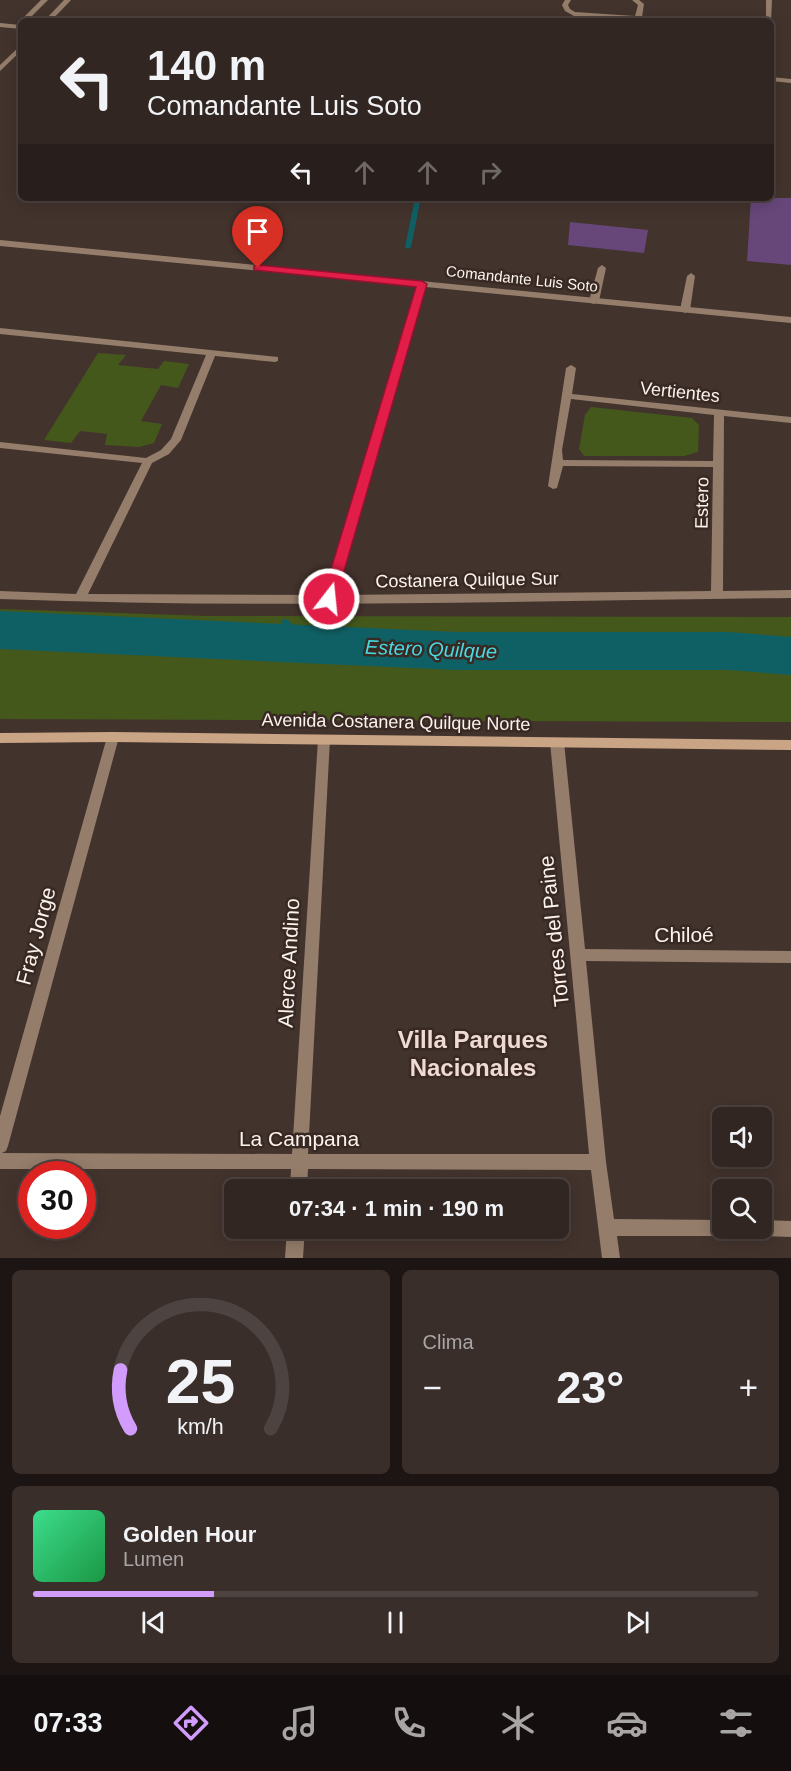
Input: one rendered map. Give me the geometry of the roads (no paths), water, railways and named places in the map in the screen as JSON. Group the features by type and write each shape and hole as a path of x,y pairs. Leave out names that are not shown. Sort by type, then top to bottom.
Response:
{"main road":[{"name":"Avenida Costanera Quilque Norte","path":"0,738 113,736 791,745"}],"street":[{"path":"26,18 45,0"},
{"path":"50,18 68,0"},
{"path":"568,0 565,5 567,10 574,14 638,18 641,4 635,0"},
{"path":"769,0 769,18"},
{"path":"0,25 18,24"},
{"path":"0,69 18,50"},
{"path":"774,79 791,81"},
{"name":"Comandante Luis Soto","path":"0,243 791,320"},
{"path":"594,301 603,268"},
{"path":"685,310 691,276"},
{"path":"329,599 422,284"},
{"path":"0,332 275,359"},
{"path":"0,446 148,460 165,452 176,440 211,353"},
{"path":"553,486 572,368"},
{"name":"Vertientes","path":"567,396 791,420"},
{"name":"Estero","path":"717,595 719,412"},
{"path":"80,598 148,460"},
{"path":"558,463 719,464"},
{"name":"Costanera Quilque Sur","path":"0,595 80,598 329,599 791,594"},
{"name":"Fray Jorge","path":"0,1146 113,736"},
{"name":"Alerce Andino","path":"299,1179 324,739"},
{"name":"Torres del Paine","path":"557,742 598,1162 611,1258"},
{"name":"Chiloé","path":"577,955 791,957"},
{"name":"La Campana","path":"0,1161 598,1162"},
{"path":"607,1227 712,1228"},
{"path":"772,1228 791,1229"},
{"path":"294,1258 295,1239"}],"waterway":[{"path":"408,247 417,202 414,201"},
{"path":"285,622 305,644"},
{"name":"Estero Quilque","path":"0,630 456,651 729,651 791,656"}],"district":[{"name":"Villa Parques Nacionales","path":"473,1054"}]}
